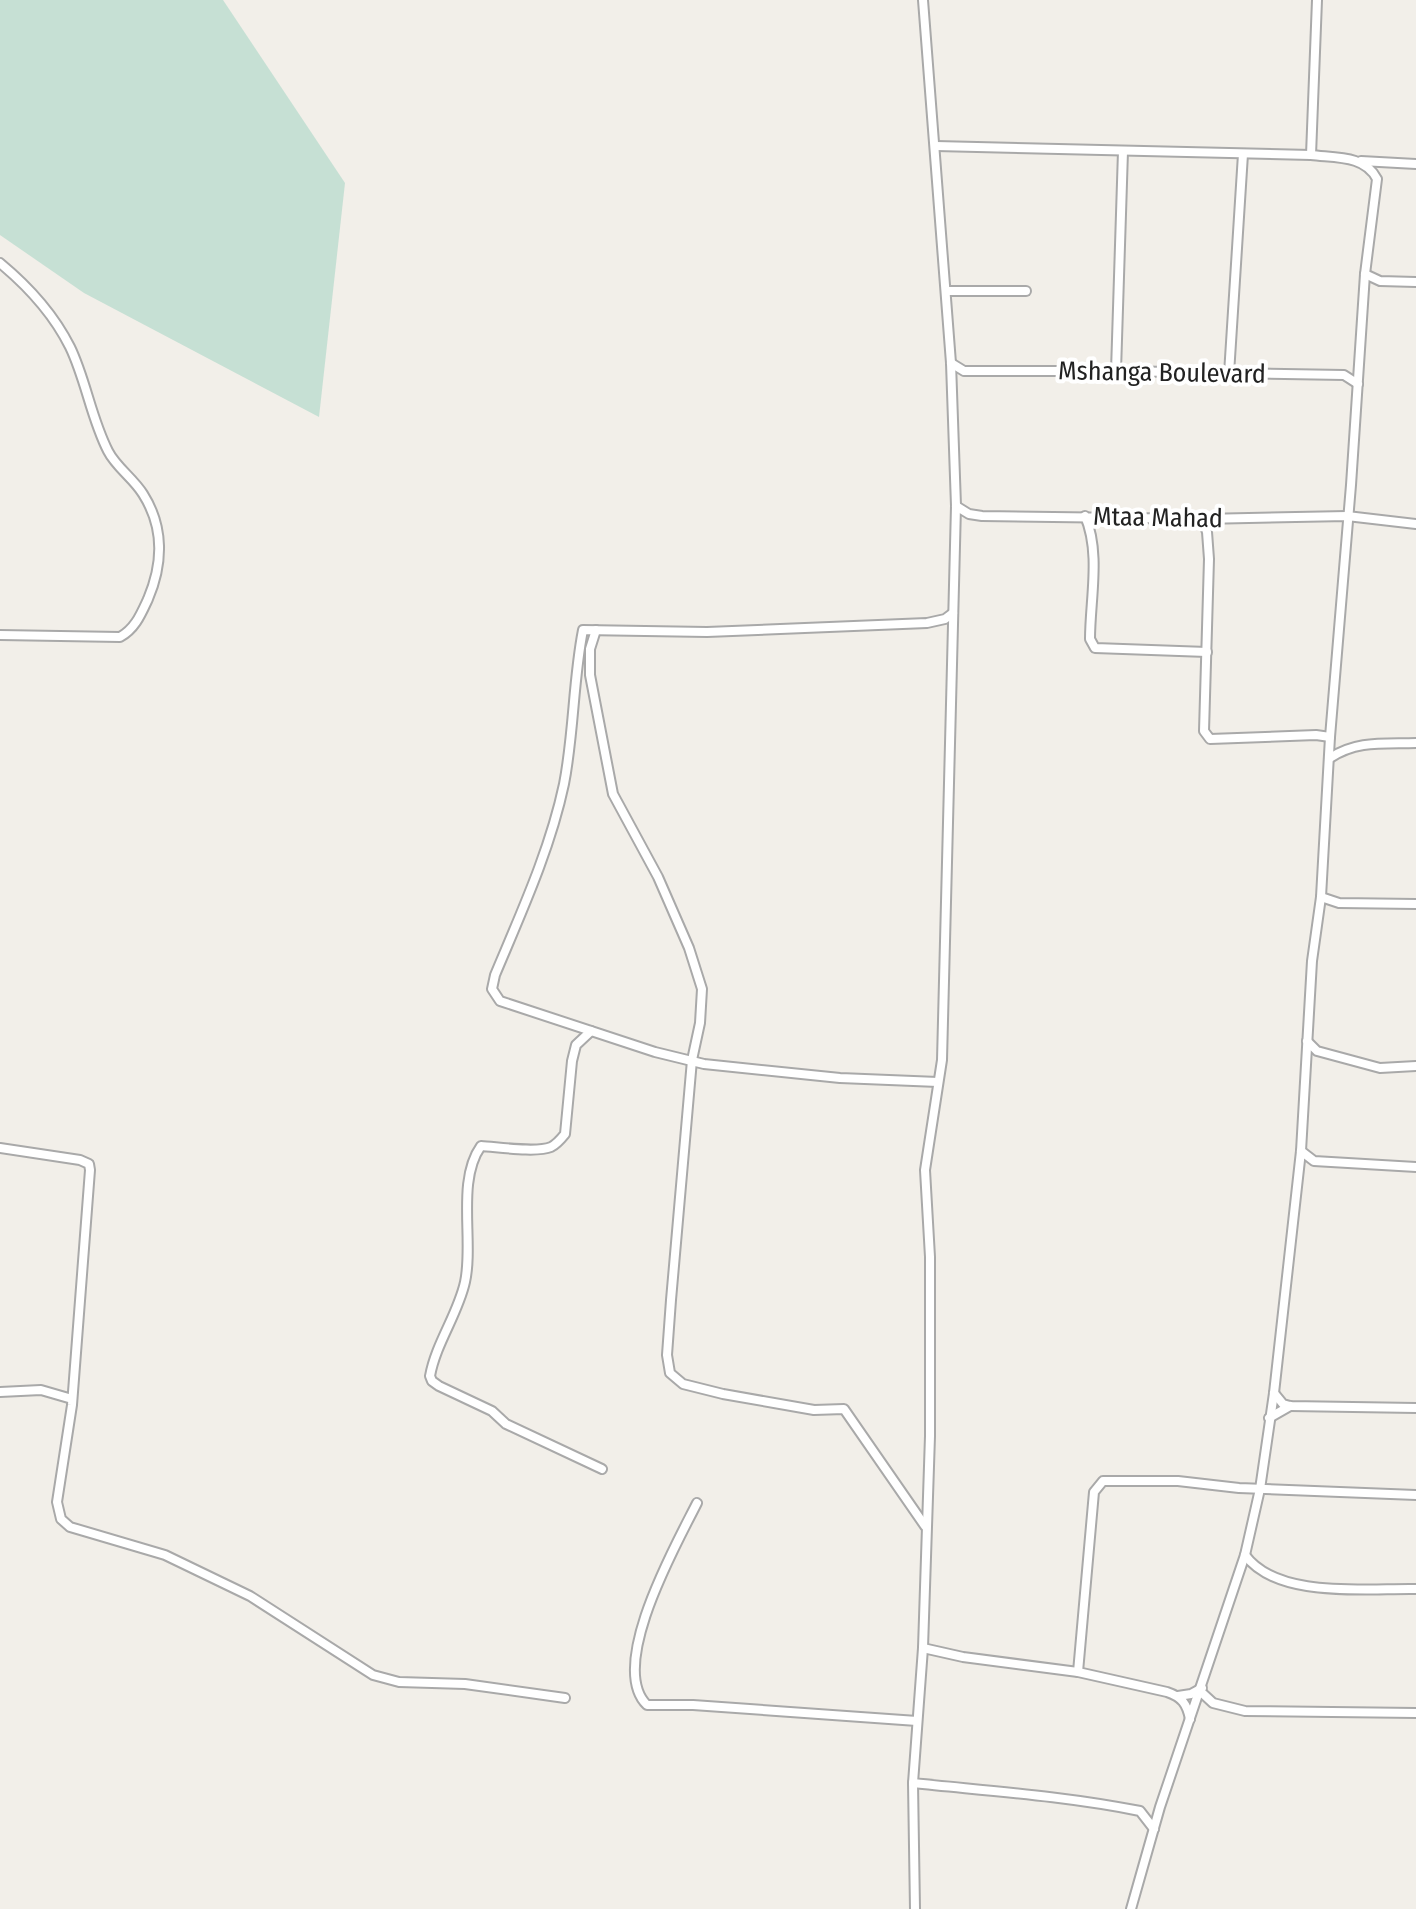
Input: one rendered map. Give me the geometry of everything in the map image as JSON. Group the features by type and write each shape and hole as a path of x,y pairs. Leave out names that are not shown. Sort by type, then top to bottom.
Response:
{"street":[{"path":"915,1909 913,1783 923,1648 930,1436 930,1257 925,1170 942,1060 956,506 951,363 923,0"},
{"path":"1311,155 1317,0"},
{"path":"936,146 1311,155 1416,164"},
{"path":"1116,371 1123,151"},
{"path":"1229,374 1243,154"},
{"path":"1360,161 1369,167 1377,179"},
{"path":"1131,1909 1162,1801 1191,1723 1245,1555 1260,1489 1301,1151 1365,274 1377,179 1392,163"},
{"path":"0,263 36,295 71,350 109,454 143,494 155,521 160,558 157,577 131,632 120,637 0,635"},
{"path":"1365,274 1380,281 1416,282"},
{"path":"946,291 1026,291"},
{"path":"951,363 964,371 951,387"},
{"path":"1358,384 1344,375 1359,364"},
{"name":"Mshanga Boulevard","path":"964,371 1344,375"},
{"path":"955,527 969,514 956,506"},
{"name":"Mtaa Mahad","path":"969,514 1202,519 1347,516 1416,524"},
{"path":"1085,516 1093,549 1090,639 1095,648 1207,652"},
{"path":"1202,519 1207,532 1209,559 1204,731 1210,739 1330,736 1346,747"},
{"path":"938,1082 840,1078 722,1067 678,1058 500,1001 492,989 495,975 535,882 560,799 583,630 707,632 927,623 945,619 953,613"},
{"path":"596,630 590,649 590,675 613,794 658,877 702,989 692,1060 671,1300 667,1355 670,1373 683,1384 723,1394 814,1410 844,1409 925,1527"},
{"path":"1330,758 1346,747 1416,743"},
{"path":"1321,897 1333,902 1416,904"},
{"path":"1318,912 1333,902"},
{"path":"570,1024 576,1045 565,1134 560,1141 553,1147 542,1149 481,1146 474,1155 467,1214 469,1234 465,1283 430,1376 439,1386 492,1411 506,1424 602,1469"},
{"path":"576,1045 591,1031"},
{"path":"1307,1041 1317,1051 1380,1068 1416,1066"},
{"path":"678,1058 695,1047"},
{"path":"1306,1056 1317,1051"},
{"path":"0,1148 89,1164 72,1399 57,1502 61,1519 70,1527 165,1555 250,1596 373,1675 399,1682 465,1684 565,1698"},
{"path":"1301,1151 1314,1161 1416,1167"},
{"path":"0,1392 41,1390 72,1399"},
{"path":"1274,1393 1283,1404 1290,1406 1416,1408"},
{"path":"1269,1418 1290,1406"},
{"path":"1078,1672 1094,1492 1108,1479 1416,1495"},
{"path":"697,1503 660,1578 645,1619 635,1673 638,1691 647,1705 693,1705 917,1721"},
{"path":"1245,1555 1254,1568 1274,1578 1311,1587 1416,1589"},
{"path":"923,1648 963,1657 1078,1672 1178,1696 1201,1690"},
{"path":"922,1661 940,1652"},
{"path":"1201,1690 1213,1703 1245,1711 1416,1713"},
{"path":"1178,1696 1187,1706 1191,1723"},
{"path":"913,1783 1085,1801 1140,1811 1162,1801"},
{"path":"1140,1811 1154,1829"}],"green space":[{"path":"0,0 223,0 345,183 319,417 84,293 0,235"}]}
